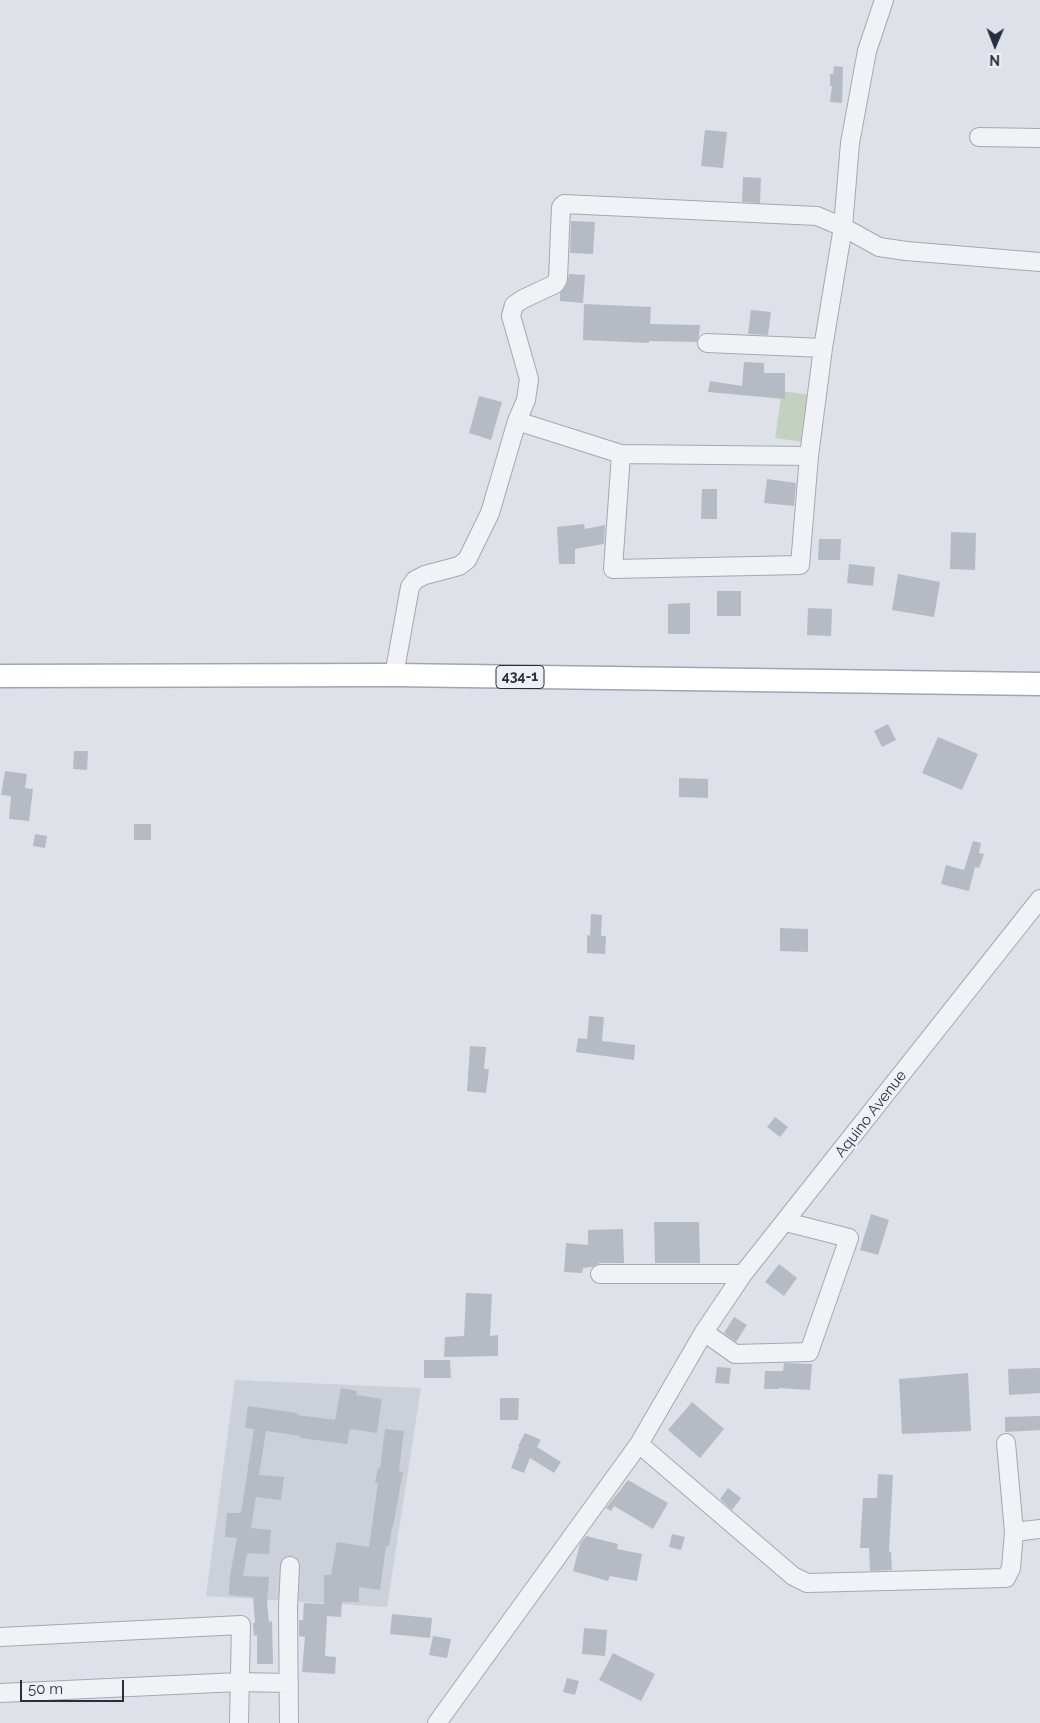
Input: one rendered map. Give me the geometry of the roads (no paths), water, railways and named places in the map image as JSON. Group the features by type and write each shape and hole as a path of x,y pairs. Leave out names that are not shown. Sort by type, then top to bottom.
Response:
{"main road":[{"name":"434-1","path":"0,676 394,675 1040,684"}],"street":[{"path":"621,454 614,569 800,565 809,456 823,348 843,227 850,143 865,60 884,0"},
{"path":"979,137 1040,138"},
{"path":"394,675 410,587 415,580 425,574 459,566 467,560 490,513 517,421 526,400 529,379 511,316 514,305 554,284 558,279 561,207 564,204 818,216 843,227 879,247 906,252 1040,262"},
{"path":"707,344 823,348"},
{"path":"517,421 621,454 809,456"},
{"name":"Aquino Avenue","path":"437,1723 639,1444 704,1332 743,1274 1040,899"},
{"path":"704,1332 736,1354 809,1352 849,1238 786,1222"},
{"path":"600,1274 743,1274"},
{"path":"639,1444 793,1576 807,1583 1006,1578 1012,1568 1014,1532 1006,1443"},
{"path":"1014,1532 1040,1530"},
{"path":"289,1723 288,1607 290,1566"},
{"path":"0,1637 241,1625 240,1723"},
{"path":"0,1693 239,1682 289,1683"}]}
